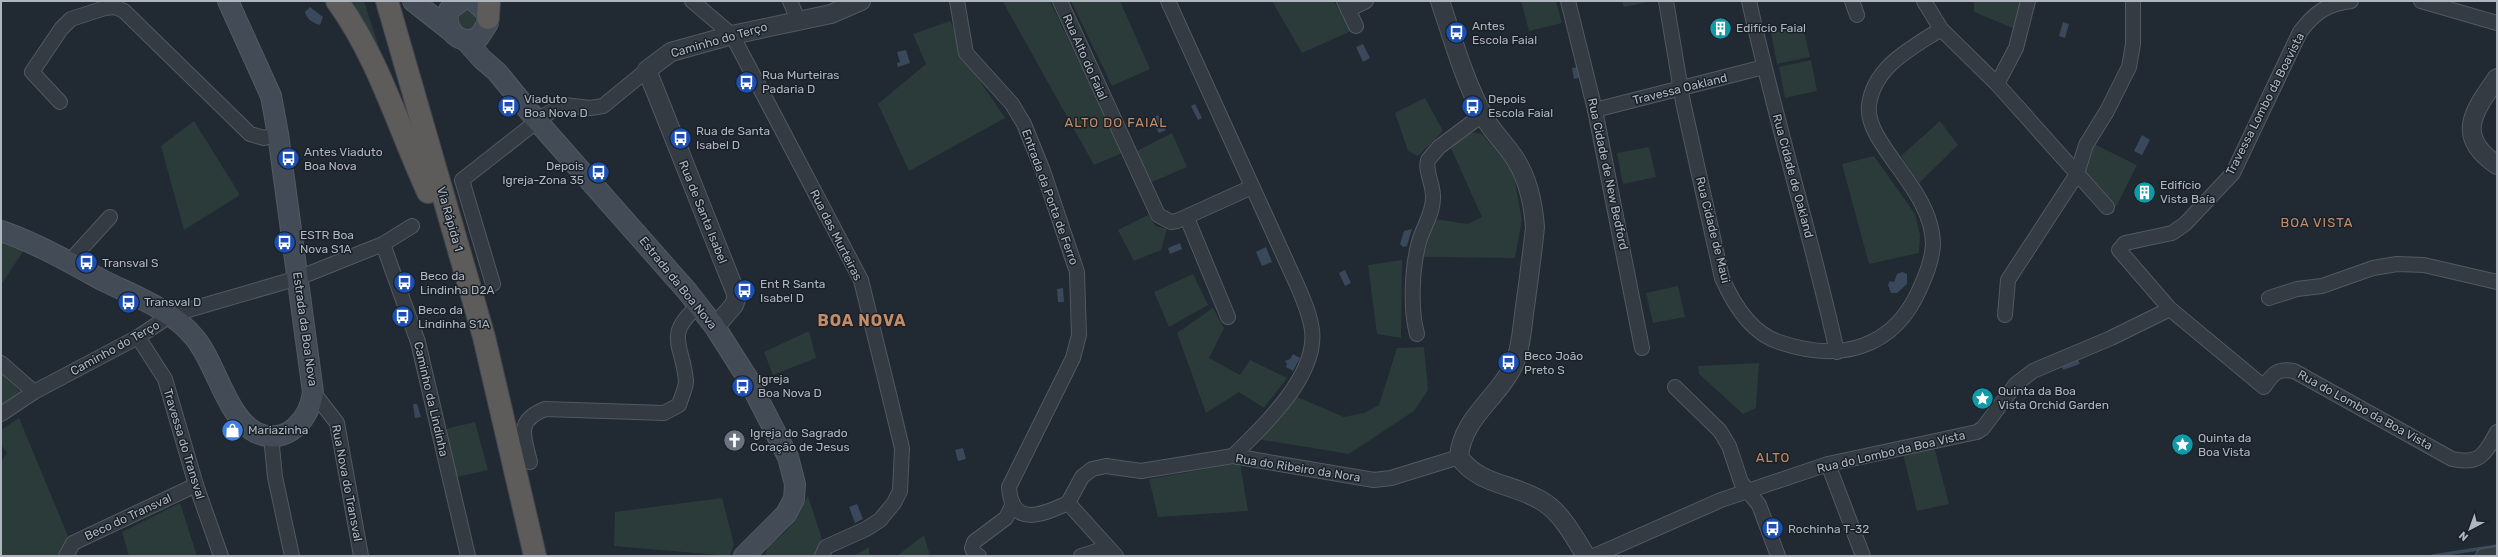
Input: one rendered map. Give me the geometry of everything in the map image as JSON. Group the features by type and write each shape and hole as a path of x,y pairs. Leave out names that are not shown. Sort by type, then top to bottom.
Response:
{"highway":[{"path":"337,1 349,17 376,69 428,192"},
{"name":"Via Rápida 1","path":"372,1 391,41 484,337 535,556"},
{"name":"Via Rápida 1","path":"387,1 391,41 428,192 474,355 519,556"}],"main road":[{"name":"Estrada da Boa Nova","path":"228,1 270,96 278,134 313,392 308,415 299,426 281,435 271,436"},
{"path":"455,6 448,24 459,36 479,37 488,16 483,7 474,1"},
{"name":"Estrada da Boa Nova","path":"417,5 455,6"},
{"name":"Estrada da Boa Nova","path":"417,5 459,36 497,72 538,122 592,180 698,305 715,327 748,378 788,457 795,484 794,499 786,514 744,556"},
{"name":"Estrada da Boa Nova","path":"488,16 497,72"},
{"path":"1,231 69,262 171,315 195,338 238,416 250,428 271,436"}],"street":[{"name":"Rua das Murteiras","path":"692,1 732,34 861,280 902,448 900,490 894,503 880,520 866,529 826,547 822,556"},
{"path":"790,1 799,22"},
{"name":"Caminho do Terço","path":"493,284 462,180 545,115 564,105 590,108 603,106 671,52 732,34 799,22 842,10 861,1"},
{"name":"Entrada da Porta de Ferro","path":"957,1 966,53 1012,104 1024,124 1043,171 1077,272 1079,335 1073,358 1009,487 1013,504"},
{"name":"Rua Alto do Faial","path":"1060,1 1158,215 1171,222 1188,218 1252,187"},
{"path":"1168,1 1307,308 1312,331 1306,366 1266,422 1233,456"},
{"path":"1356,26 1346,5 1366,1"},
{"path":"1440,1 1461,68 1482,115 1524,173 1534,208 1536,227 1520,343 1514,363 1493,395 1470,421 1462,440 1459,457 1467,468 1477,476 1515,488 1543,501 1562,518 1586,556"},
{"name":"Rua Cidade de New Bedford","path":"1568,1 1596,110 1642,348"},
{"name":"Rua Cidade de Maui","path":"1666,1 1683,89 1683,102 1722,278 1731,298 1749,320 1777,342 1805,350 1837,352 1866,345 1886,334 1902,320 1916,299 1928,270 1933,246 1930,219 1920,197 1876,134 1870,118 1869,106 1873,90 1881,74 1896,59 1941,29"},
{"name":"Rua Cidade de Oakland","path":"1749,1 1764,67 1814,249 1837,352"},
{"path":"1852,1 1857,15"},
{"path":"1924,1 1941,29 1997,84 2107,207"},
{"path":"1997,84 2016,48 2028,1"},
{"path":"2005,315 2008,280 2077,174 2086,145 2107,111 2130,67 2133,44 2133,1"},
{"name":"Travessa Lombo da Boavista","path":"2170,309 2121,255 2121,246 2138,240 2172,233 2185,224 2233,173 2300,32 2313,15 2327,6 2351,1"},
{"path":"2421,1 2497,23"},
{"path":"60,102 32,72 60,29 70,19 105,8 115,7 124,11 250,134 264,138 278,134"},
{"name":"Travessa Oakland","path":"1596,110 1683,89 1764,67"},
{"name":"Rua de Santa Isabel","path":"647,70 737,296 734,305 715,327"},
{"path":"2497,78 2475,109 2472,131 2480,149 2497,165"},
{"path":"1417,334 1413,319 1416,261 1419,242 1431,210 1433,196 1428,160 1439,147 1482,115"},
{"path":"69,262 110,217"},
{"path":"1188,218 1228,318"},
{"name":"Caminho do Terço","path":"1,414 34,392 138,337 171,315 298,278 383,244 412,226"},
{"name":"Caminho da Lindinha","path":"383,244 418,342 468,556"},
{"path":"2269,298 2297,289 2322,286 2373,268 2397,264 2424,266 2497,282"},
{"path":"530,462 523,431 526,422 533,414 545,409 664,413 679,405 686,382 676,338 682,323 698,305"},
{"name":"Rua do Lombo da Boa Vista","path":"1594,556 1721,500 1749,492 1828,464 1977,432 1983,428 2016,384 2033,371 2111,338 2170,309 2264,387 2272,374 2282,369 2294,370 2452,459 2465,462 2477,459 2486,450 2497,432"},
{"name":"Travessa do Transval","path":"138,337 165,380 196,485 221,556"},
{"path":"1,362 34,392"},
{"path":"1676,387 1720,431 1729,446 1741,482 1759,505 1778,556"},
{"name":"Rua Nova do Transval","path":"313,392 337,423 361,556"},
{"path":"271,436 275,477 292,556"},
{"name":"Rua do Ribeiro da Nora","path":"1068,503 1082,477 1092,469 1106,466 1141,471 1233,456 1374,480 1391,478 1459,457"},
{"path":"1828,464 1863,556"},
{"name":"Beco do Transval","path":"66,556 73,543 196,485"},
{"path":"979,556 974,553 972,548 974,542 1006,518 1013,504 1020,511 1030,515 1040,516 1068,503 1111,552"},
{"path":"1081,556 1111,552"},
{"path":"2483,556 2497,554"}],"shaded area":[{"path":"343,1 364,1 380,51 380,67"},
{"path":"1050,1 1122,153 1094,165 1003,2"},
{"path":"1071,1 1120,1 1150,69 1112,86"},
{"path":"1272,1 1334,1 1351,31 1302,53"},
{"path":"1521,1 1556,1 1562,23 1529,31"},
{"path":"1622,1 1653,1 1624,7"},
{"path":"1974,1 2021,1 2015,29 1974,12"},
{"path":"466,7 479,14 477,28 465,31 459,26 457,14"},
{"path":"950,21 974,72 1005,118 909,171 878,104 926,64 913,34"},
{"path":"1803,27 1810,57 1777,64 1771,33"},
{"path":"1811,60 1817,91 1785,98 1779,67"},
{"path":"1425,98 1443,131 1418,156 1408,151 1395,113"},
{"path":"194,121 240,195 184,230 161,146"},
{"path":"1940,121 1958,145 1919,183 1901,156"},
{"path":"1471,132 1482,134 1513,171 1522,220 1515,258 1423,257 1435,219 1468,224 1482,217 1450,146"},
{"path":"1172,133 1187,167 1150,183 1137,151"},
{"path":"2094,144 2137,165 2116,207 2099,193 2088,180 2086,165 2088,155"},
{"path":"1649,147 1656,177 1623,184 1617,153"},
{"path":"1874,156 1915,214 1920,235 1919,253 1869,264 1842,164"},
{"path":"1148,215 1156,226 1167,229 1161,250 1134,261 1118,230"},
{"path":"1,237 26,247 1,285"},
{"path":"1402,260 1401,338 1377,334 1368,265"},
{"path":"1193,274 1208,305 1169,327 1154,292"},
{"path":"1678,286 1685,317 1653,323 1646,293"},
{"path":"1213,308 1224,328 1209,358 1240,375 1250,360 1287,378 1264,408 1239,392 1206,413 1177,333"},
{"path":"809,331 816,358 773,375 764,352"},
{"path":"1424,347 1428,390 1414,411 1349,454 1257,439 1295,396 1344,417 1364,413 1379,405 1397,348"},
{"path":"1759,363 1756,408 1743,414 1699,374 1698,366"},
{"path":"1,373 19,391 1,409"},
{"path":"19,418 68,536 58,556 1,556 1,461 7,453 1,445 1,430"},
{"path":"475,422 488,470 457,477 445,429"},
{"path":"1934,446 1949,504 1917,511 1903,454"},
{"path":"1240,463 1248,511 1158,517 1149,479"},
{"path":"808,496 822,539 820,556 765,556 767,548 789,528"},
{"path":"722,498 734,544 730,556 614,546 615,512"},
{"path":"180,503 197,556 129,556 122,532"},
{"path":"924,535 930,556 897,556"},
{"path":"869,547 869,556 854,556"}],"water":[{"path":"310,7 323,17 320,25 307,17 305,12"},
{"path":"2063,22 2069,24 2065,38 2059,36"},
{"path":"1363,44 1370,58 1363,62 1356,47"},
{"path":"906,50 910,63 898,67 897,63 900,62 897,52"},
{"path":"1580,67 1582,77 1574,79 1572,68"},
{"path":"1195,104 1202,118 1198,120 1191,106"},
{"path":"1158,115 1166,130 1159,133 1151,119"},
{"path":"2142,135 2150,140 2142,155 2134,151"},
{"path":"1412,229 1407,246 1403,247 1400,244 1404,231"},
{"path":"1180,243 1182,249 1170,254 1168,248"},
{"path":"1266,247 1272,262 1262,266 1256,252"},
{"path":"1345,270 1351,283 1345,286 1339,273"},
{"path":"1902,272 1907,274 1907,284 1897,293 1891,293 1888,285 1890,281 1894,282 1897,274"},
{"path":"1063,288 1064,302 1058,302 1057,289"},
{"path":"1293,354 1300,358 1293,371 1286,367 1287,364 1285,361 1290,359"},
{"path":"2077,358 2080,364 2063,370 2061,364"},
{"path":"413,404 417,404 421,417 415,418"},
{"path":"963,448 966,459 958,461 955,450"},
{"path":"857,504 863,519 855,523 849,507"}],"waterway":[{"path":"2433,556 2497,546"}],"place":[{"name":"Edifício Faial","path":"1721,28"},
{"name":"Antes Escola Faial","path":"1457,33"},
{"name":"Rua Murteiras Padaria D","path":"747,82"},
{"name":"Viaduto Boa Nova D","path":"508,106"},
{"name":"Depois Escola Faial","path":"1472,106"},
{"name":"Rua de Santa Isabel D","path":"681,138"},
{"name":"Antes Viaduto Boa Nova","path":"289,159"},
{"name":"Depois Igreja-Zona 35","path":"599,173"},
{"name":"Edifício Vista Baía","path":"2145,192"},
{"name":"ESTR Boa Nova S1A","path":"285,242"},
{"name":"Transval S","path":"87,263"},
{"name":"Beco da Lindinha D2A","path":"405,283"},
{"name":"Ent R Santa Isabel D","path":"745,291"},
{"name":"Transval D","path":"129,302"},
{"name":"Beco da Lindinha S1A","path":"402,317"},
{"name":"Beco João Preto S","path":"1508,363"},
{"name":"Igreja Boa Nova D","path":"742,386"},
{"name":"Quinta da Boa Vista Orchid Garden","path":"1983,398"},
{"name":"Mariazinha","path":"233,430"},
{"name":"Igreja do Sagrado Coração de Jesus","path":"735,440"},
{"name":"Quinta da Boa Vista","path":"2183,445"},
{"name":"Rochinha T-32","path":"1773,529"}],"district":[{"name":"ALTO DO FAIAL","path":"1116,122"},
{"name":"BOA VISTA","path":"2317,222"},
{"name":"BOA NOVA","path":"862,320"},
{"name":"ALTO","path":"1773,457"}]}
